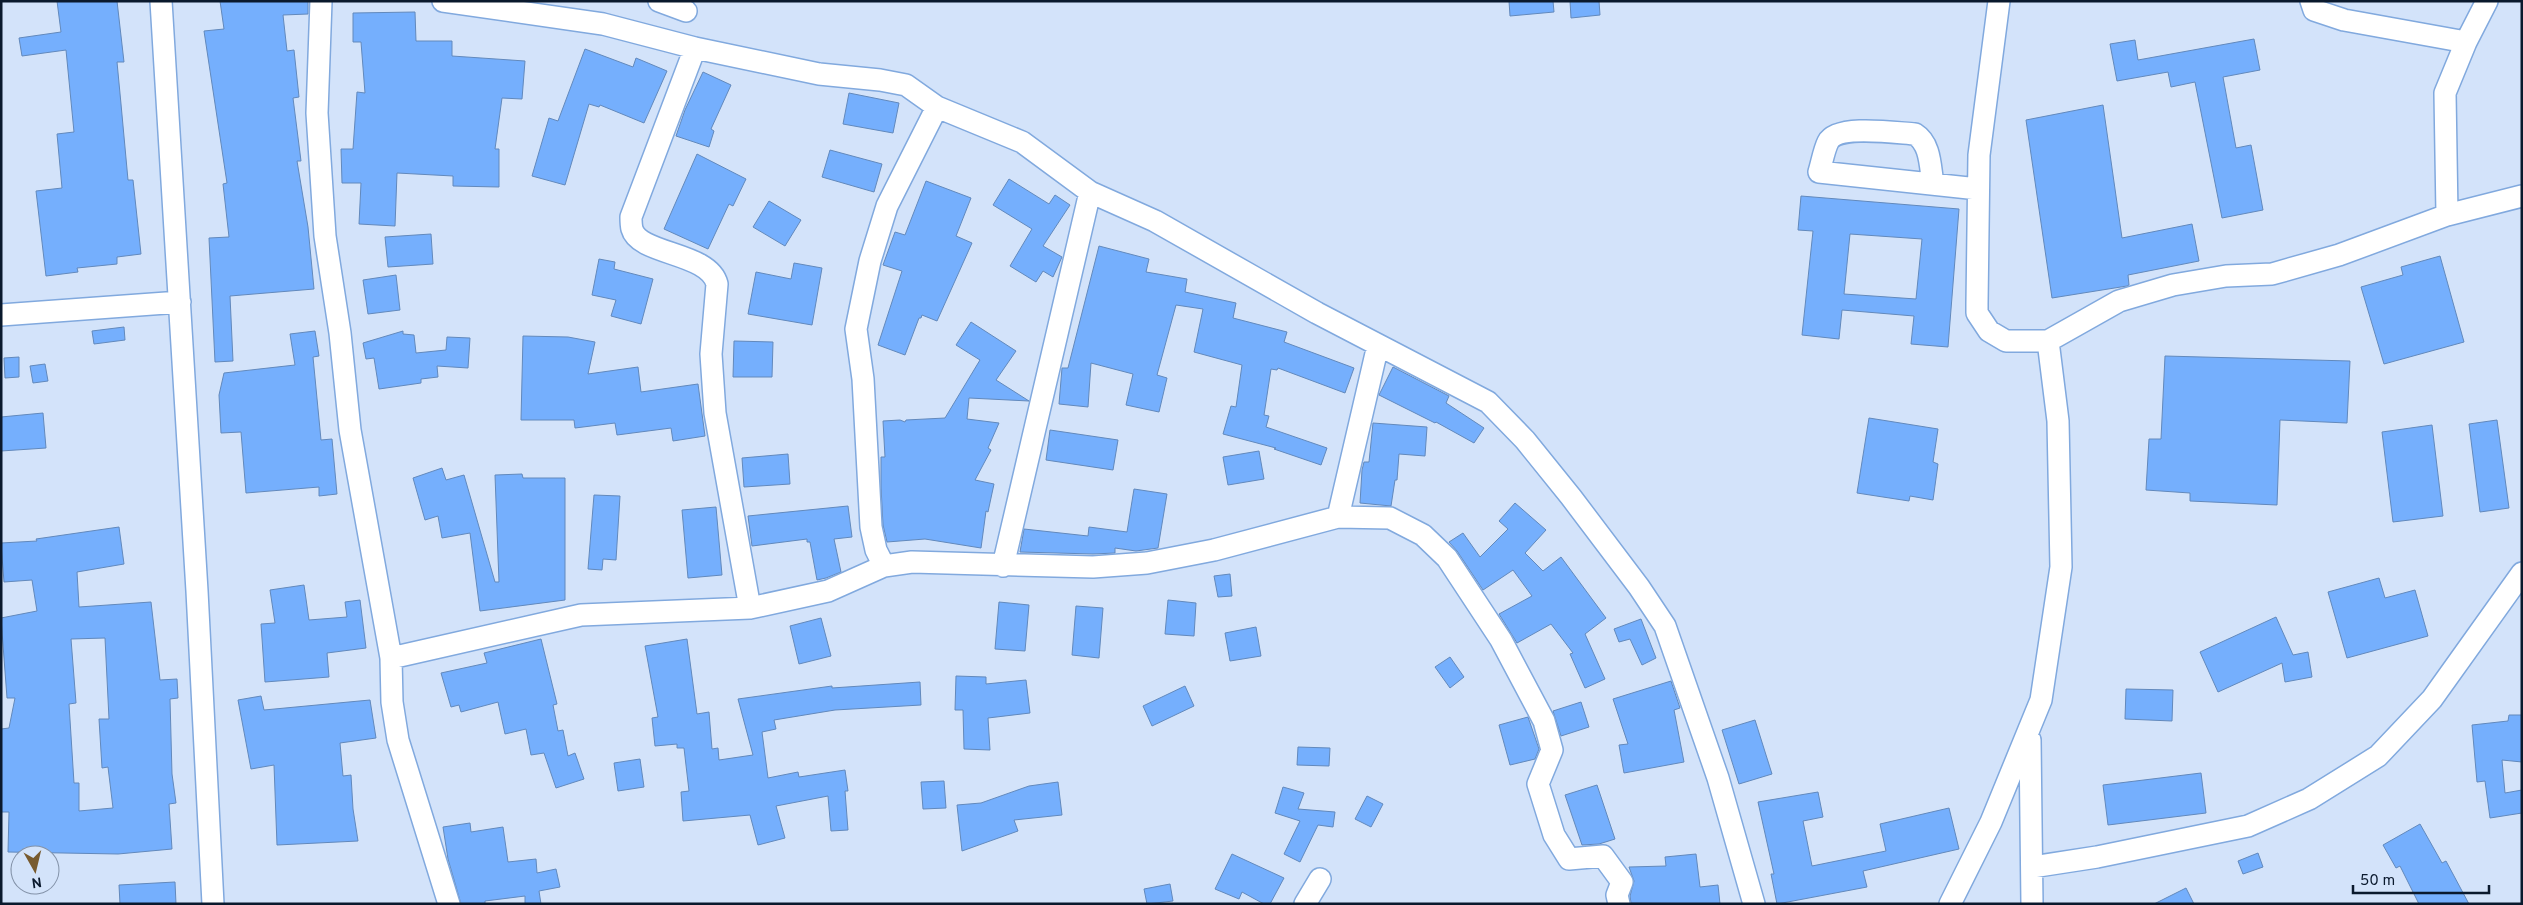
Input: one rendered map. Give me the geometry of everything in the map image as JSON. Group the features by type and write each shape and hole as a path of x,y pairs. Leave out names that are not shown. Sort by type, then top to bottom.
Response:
{"street":[{"path":"161,1 180,302 213,904"},
{"path":"321,1 317,113 326,236 340,333 350,430 391,658 392,702 398,740 449,904"},
{"path":"443,1 603,24 695,48 819,74 880,80 906,85 937,107 1022,142 1090,192 1155,221 1378,345 1488,402 1524,440 1639,587 1664,626 1679,662 1730,814 1754,904"},
{"path":"659,1 686,11"},
{"path":"1999,1 1979,155 1977,313 1989,331 2006,341 2048,341 2119,301 2173,285 2226,276 2272,274 2339,255 2447,215 2522,196"},
{"path":"2311,1 2314,10 2344,20 2466,42"},
{"path":"2447,215 2445,93 2466,42 2487,1"},
{"path":"695,48 631,217 632,230 640,240 709,270 716,278 711,354 715,412 750,608"},
{"path":"884,566 876,550 871,527 863,379 856,328 870,261 887,206 937,107"},
{"path":"1933,184 1927,147 1923,139 1915,134 1849,131 1836,133 1828,140 1819,172 1978,189"},
{"path":"1002,566 1090,192"},
{"path":"1,315 180,302"},
{"path":"1950,904 1991,822 2030,732 2041,700 2061,567 2058,420 2048,341"},
{"path":"1338,517 1378,345"},
{"path":"391,658 581,616 750,608 828,591 884,566 937,562 1002,566 1093,567 1147,563 1214,550 1338,517 1390,518 1423,535 1447,558 1459,573 1501,640 1544,721 1552,750 1538,784 1554,835 1569,859 1604,856 1622,882 1617,895 1618,904"},
{"path":"2032,867 2097,857 2248,826 2309,799 2378,756 2432,699 2522,573"},
{"path":"2030,732 2032,904"},
{"path":"1305,904 1320,879"}],"building":[{"path":"57,1 117,1 124,62 117,62 128,180 133,180 141,254 117,257 117,264 77,268 78,272 46,276 36,191 62,188 57,134 74,132 66,50 22,56 19,38 61,32"},
{"path":"220,1 308,1 308,14 283,15 287,51 294,50 299,97 293,98 301,161 297,161 308,227 314,289 230,296 233,361 215,362 209,238 229,237 223,184 227,183 204,31 224,29"},
{"path":"1509,1 1553,1 1554,12 1510,16"},
{"path":"1570,1 1599,1 1600,15 1571,18"},
{"path":"415,12 416,41 452,41 452,56 525,61 522,99 502,98 495,149 499,149 499,187 453,186 453,176 397,173 395,226 359,224 361,183 342,183 341,149 353,149 357,92 365,93 361,42 353,42 353,13"},
{"path":"2254,39 2260,70 2223,77 2236,148 2251,145 2263,210 2222,218 2195,82 2171,87 2168,72 2117,81 2110,44 2135,40 2138,60"},
{"path":"585,49 633,67 636,58 667,71 644,123 600,105 599,107 589,104 565,185 532,176 549,118 558,121"},
{"path":"703,72 731,85 711,129 714,131 709,147 676,136 685,110"},
{"path":"849,93 899,103 893,133 843,124"},
{"path":"2103,105 2122,238 2192,224 2199,261 2128,275 2129,285 2127,286 2052,298 2026,120"},
{"path":"830,150 882,164 874,192 822,177"},
{"path":"697,154 746,179 733,206 729,204 708,249 664,229"},
{"path":"1009,179 1049,204 1055,195 1070,205 1043,246 1062,257 1053,277 1043,271 1036,282 1010,266 1032,229 993,205"},
{"path":"926,181 971,198 956,236 972,243 937,321 922,315 919,318 905,355 878,345 902,271 883,265 895,232 905,235"},
{"path":"1801,196 1959,209 1948,347 1911,344 1914,316 1842,310 1839,339 1802,335 1813,231 1798,230","holes":["1850,234 1922,239 1916,299 1844,294"]},
{"path":"769,201 801,220 785,246 753,227"},
{"path":"431,234 433,264 388,267 385,237"},
{"path":"1099,246 1149,259 1146,272 1187,279 1185,292 1236,303 1233,318 1287,332 1284,342 1354,368 1345,393 1278,368 1277,370 1271,369 1264,415 1269,416 1266,427 1327,448 1321,465 1274,449 1276,448 1223,434 1231,406 1236,407 1242,365 1194,352 1203,309 1176,305 1157,375 1167,378 1159,412 1126,405 1133,374 1091,363 1088,407 1059,404 1062,368 1068,368"},
{"path":"2440,256 2464,342 2384,364 2361,287 2403,275 2401,267"},
{"path":"599,259 615,262 614,269 653,279 641,324 611,316 616,300 592,295"},
{"path":"794,263 822,268 812,325 748,314 756,272 791,279"},
{"path":"396,275 400,310 368,314 363,280"},
{"path":"971,322 1016,351 996,380 1029,401 969,398 967,419 999,423 988,448 991,450 975,480 994,484 988,512 986,511 981,548 925,539 887,542 883,525 881,487 881,457 885,457 883,421 900,420 905,422 906,420 945,418 980,360 956,345"},
{"path":"124,327 125,340 94,344 92,331"},
{"path":"315,331 319,356 313,357 321,440 332,439 337,494 319,496 319,487 246,493 241,432 221,433 219,395 224,373 295,365 290,334"},
{"path":"403,331 403,334 414,335 416,353 446,350 447,337 470,338 468,368 437,366 438,377 421,379 421,383 379,389 374,358 366,359 363,343"},
{"path":"523,336 568,337 595,342 588,374 638,367 641,392 698,384 705,436 673,441 671,428 617,435 615,423 575,428 574,420 521,420"},
{"path":"734,341 773,342 772,377 733,377"},
{"path":"2165,356 2350,361 2347,423 2280,420 2277,505 2190,501 2190,493 2146,490 2149,439 2161,439"},
{"path":"19,357 19,377 5,378 4,358"},
{"path":"45,364 48,381 33,383 30,366"},
{"path":"1393,367 1449,396 1446,403 1484,428 1474,443 1436,422 1379,395"},
{"path":"43,413 46,448 1,451 1,417"},
{"path":"1869,418 1938,429 1933,462 1938,464 1933,500 1910,496 1909,501 1857,493"},
{"path":"2497,420 2509,508 2480,512 2469,424"},
{"path":"1373,423 1427,427 1425,456 1399,454 1397,480 1395,480 1391,506 1360,503 1362,470 1364,462 1369,462"},
{"path":"2432,425 2443,516 2393,522 2382,432"},
{"path":"1050,430 1118,440 1113,470 1046,460"},
{"path":"1259,451 1264,479 1228,485 1223,457"},
{"path":"788,454 790,484 744,487 742,458"},
{"path":"442,468 446,480 464,475 495,582 499,582 495,475 522,474 523,478 565,478 565,600 480,611 470,533 442,538 438,516 425,520 413,478"},
{"path":"1134,489 1167,494 1158,548 1136,551 1115,548 1115,553 1093,554 1020,552 1024,529 1088,536 1089,527 1127,532"},
{"path":"594,495 620,496 616,560 603,559 602,570 588,569"},
{"path":"1515,503 1546,530 1525,553 1543,571 1561,557 1606,618 1585,634 1605,679 1585,688 1570,654 1573,653 1551,624 1517,643 1499,614 1532,596 1513,570 1483,590 1449,542 1463,533 1480,557 1508,529 1499,521"},
{"path":"848,506 852,537 834,539 841,572 817,580 810,542 807,542 807,539 752,546 748,516"},
{"path":"716,507 722,575 688,578 682,510"},
{"path":"119,527 124,564 77,572 79,607 151,602 160,680 177,679 178,698 170,699 172,774 176,803 169,804 172,849 118,854 60,853 60,845 10,845 10,852 8,852 9,812 1,812 1,729 9,728 15,698 7,698 1,618 37,611 32,580 4,582 1,543 37,541 36,539","holes":["105,638 109,719 99,719 102,768 108,767 113,808 79,811 79,783 74,783 69,704 76,703 71,639"]},
{"path":"1230,574 1232,596 1218,597 1214,576"},
{"path":"2379,578 2385,598 2415,590 2428,636 2347,658 2328,592"},
{"path":"304,585 309,620 347,617 345,602 360,600 366,648 327,653 329,677 265,682 261,624 275,623 270,590"},
{"path":"1168,600 1196,603 1194,636 1165,634"},
{"path":"999,602 1029,605 1025,651 995,649"},
{"path":"1076,606 1103,608 1099,658 1072,655"},
{"path":"2276,617 2293,655 2308,652 2312,677 2285,682 2282,663 2218,692 2200,652"},
{"path":"821,618 831,656 799,664 790,626"},
{"path":"1641,619 1656,658 1642,665 1630,639 1619,642 1614,629"},
{"path":"1256,627 1261,656 1230,661 1225,633"},
{"path":"541,639 557,704 553,705 558,731 563,730 568,756 575,753 584,779 556,788 544,753 531,755 526,729 505,734 498,702 461,712 459,705 451,707 441,673 487,663 484,653"},
{"path":"687,639 697,714 709,712 712,749 718,748 719,760 753,755 738,699 832,686 832,688 920,682 921,705 835,710 774,720 776,729 762,732 768,778 798,772 799,777 845,770 848,791 845,791 848,830 831,831 828,796 776,806 785,838 758,845 750,815 683,821 681,792 689,791 684,748 677,748 677,744 655,746 652,718 658,717 645,646"},
{"path":"1450,657 1464,677 1450,688 1435,667"},
{"path":"956,676 986,677 986,684 1026,680 1030,713 988,718 990,750 964,749 963,710 955,710"},
{"path":"1671,681 1680,708 1674,710 1684,762 1624,773 1619,745 1628,744 1613,699"},
{"path":"1185,686 1194,706 1152,726 1143,706"},
{"path":"2126,689 2173,690 2172,721 2125,719"},
{"path":"261,696 264,710 370,700 376,738 340,743 343,776 351,775 353,809 358,841 277,845 274,765 251,769 238,700"},
{"path":"1581,702 1589,727 1561,736 1553,711"},
{"path":"2509,715 2522,715 2522,762 2502,760 2505,793 2522,790 2522,813 2490,818 2485,781 2477,782 2472,725 2508,721"},
{"path":"1528,717 1539,749 1535,759 1510,765 1499,725"},
{"path":"1755,720 1772,774 1739,784 1722,730"},
{"path":"1298,747 1330,748 1329,766 1297,765"},
{"path":"640,759 644,787 618,791 614,763"},
{"path":"2201,773 2206,813 2108,825 2103,785"},
{"path":"944,781 946,808 923,809 921,782"},
{"path":"1058,782 1062,815 1014,820 1018,831 962,851 957,805 981,803 1029,786"},
{"path":"1597,785 1615,839 1599,844 1582,845 1565,795"},
{"path":"1283,787 1304,793 1298,809 1335,812 1333,827 1318,825 1300,862 1284,854 1300,821 1275,813"},
{"path":"1818,792 1823,817 1803,821 1812,866 1886,851 1880,824 1949,808 1959,849 1863,871 1867,887 1777,904 1771,874 1774,874 1758,802"},
{"path":"1367,796 1383,804 1371,827 1355,819"},
{"path":"470,823 471,832 503,827 508,862 536,859 537,873 556,869 560,887 539,891 541,904 525,904 525,896 485,901 485,904 461,904 448,859 443,827"},
{"path":"2420,824 2442,863 2446,861 2469,904 2419,904 2400,866 2396,868 2383,845"},
{"path":"2258,853 2263,867 2243,874 2238,861"},
{"path":"1232,854 1284,878 1270,904 1264,904 1242,892 1239,899 1215,889"},
{"path":"1696,854 1700,887 1718,885 1720,904 1631,903 1630,896 1634,881 1629,867 1666,866 1665,857"},
{"path":"175,882 176,904 120,904 119,885"},
{"path":"1170,884 1173,901 1147,904 1144,889"},
{"path":"2186,888 2194,904 2154,904"}]}
